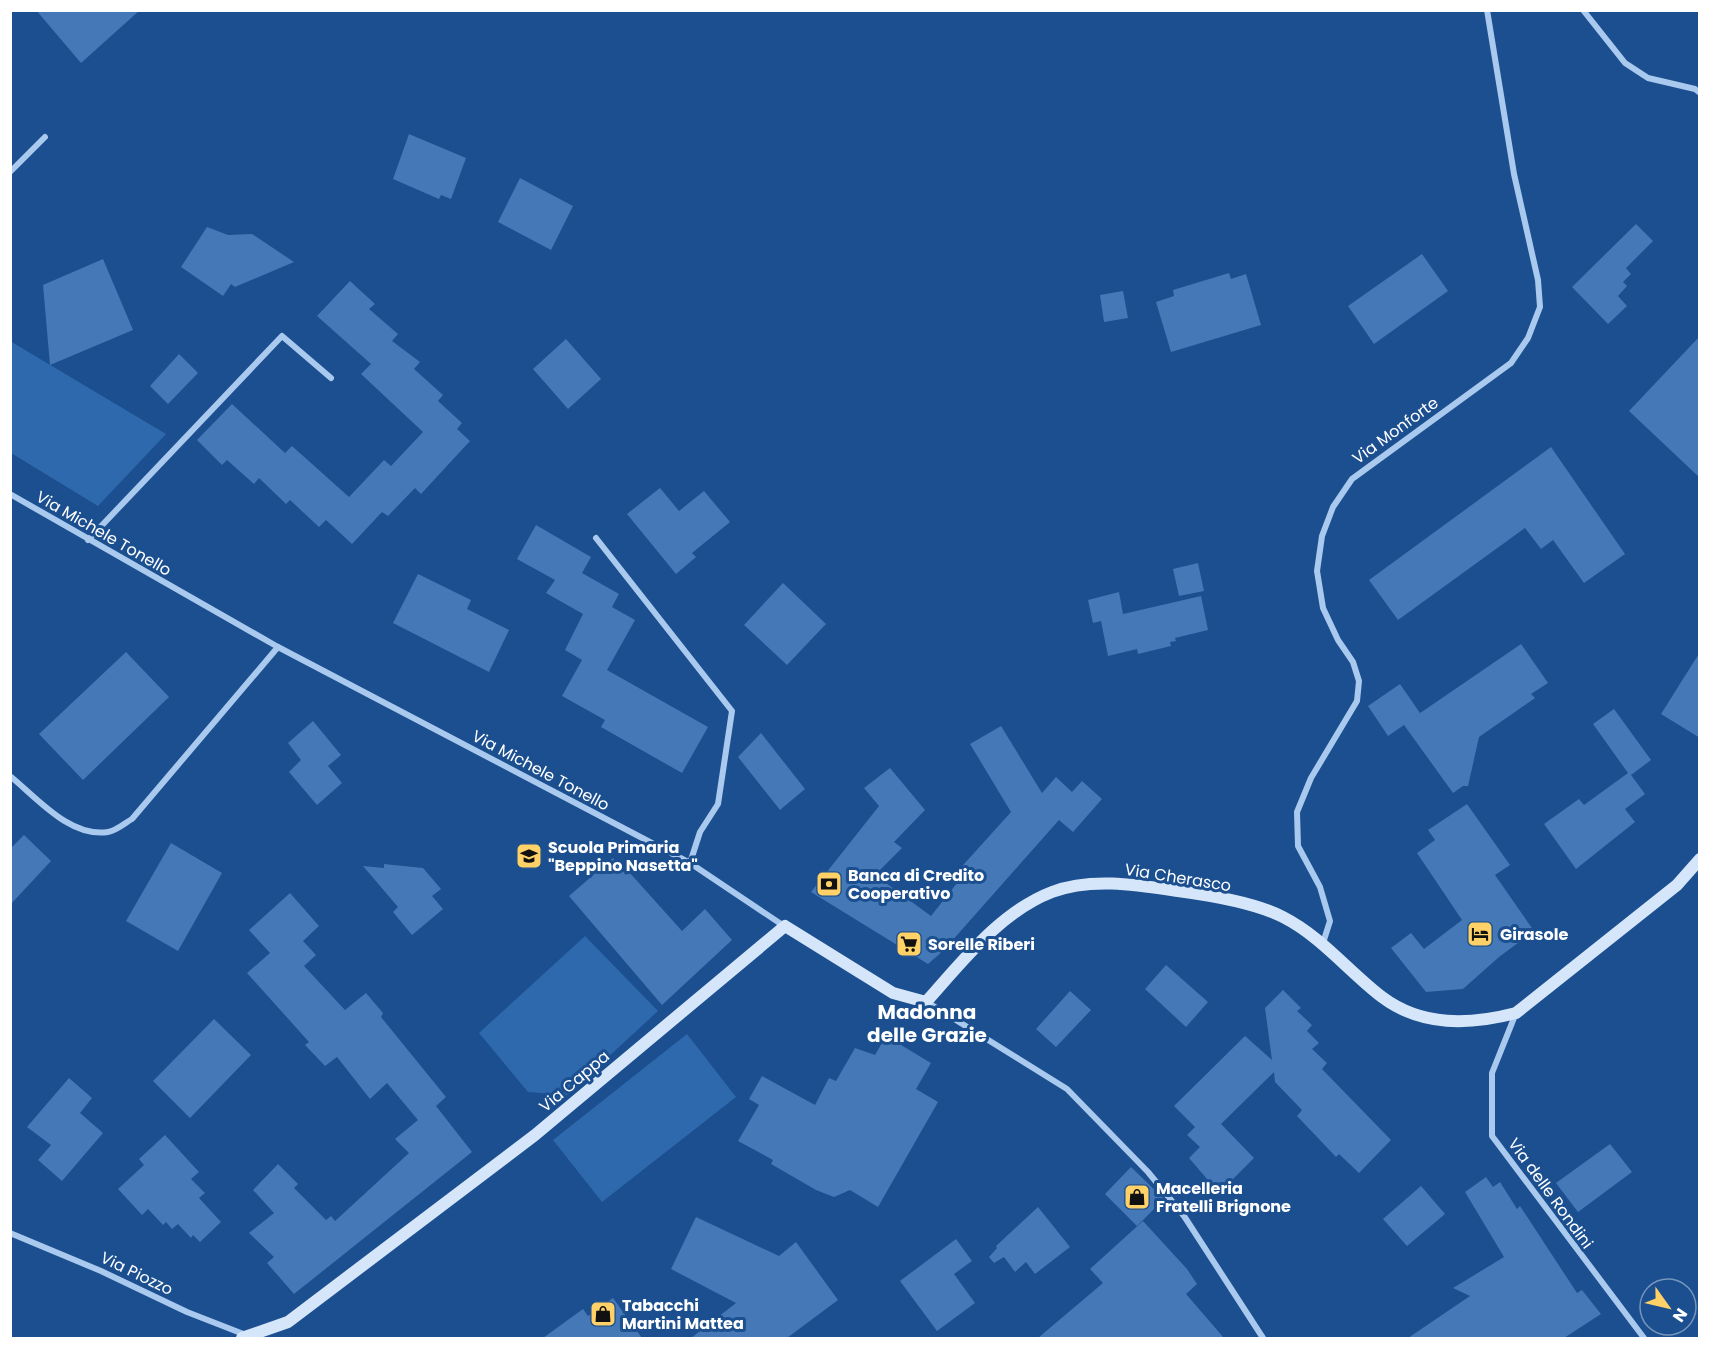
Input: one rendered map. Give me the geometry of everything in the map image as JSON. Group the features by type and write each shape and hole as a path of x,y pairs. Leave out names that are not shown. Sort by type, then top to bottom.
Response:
{"street":[{"name":"Via Monforte","path":"1323,943 1330,921 1320,887 1298,846 1297,812 1311,778 1357,701 1359,681 1353,662 1338,640 1323,608 1317,571 1322,536 1333,507 1352,479 1511,363 1528,338 1540,307 1538,280 1514,174 1487,10"},
{"path":"1583,10 1625,63 1648,78 1700,93"},
{"path":"10,171 45,137"},
{"path":"88,540 282,336 331,378"},
{"name":"Via Michele Tonello","path":"10,495 278,647 690,863 785,926"},
{"path":"596,538 732,711 718,804 700,832 690,863"},
{"path":"10,776 68,823 92,833 111,832 132,819 278,647"},
{"name":"Via Cherasco","path":"926,1002 978,944 1018,910 1052,892 1092,885 1138,885 1215,896 1282,916 1323,943 1383,998 1418,1017 1474,1022 1516,1012 1677,885 1700,859"},
{"path":"785,926 893,993 926,1002 1067,1089 1148,1172 1184,1216 1263,1338"},
{"name":"Via Cappa","path":"247,1338 288,1322 535,1135 785,926"},
{"name":"Via delle Rondini","path":"1516,1012 1492,1073 1492,1136 1644,1338"},
{"name":"Via Piozzo","path":"10,1233 101,1271 247,1338"}],"shaded area":[{"path":"10,341 166,434 98,506 11,453"},
{"path":"585,936 658,1011 567,1095 528,1092 479,1033"},
{"path":"687,1034 736,1097 602,1202 553,1140"}],"building":[{"path":"36,10 140,10 81,63"},
{"path":"409,134 466,158 451,199 441,195 439,199 393,179"},
{"path":"520,178 573,206 551,250 498,222"},
{"path":"1636,224 1653,241 1626,268 1631,274 1623,282 1627,286 1618,296 1627,306 1608,324 1572,287"},
{"path":"207,227 228,235 252,234 294,262 235,287 231,284 223,296 181,267"},
{"path":"1422,254 1448,291 1374,344 1348,306"},
{"path":"103,259 133,330 50,365 43,285"},
{"path":"1229,273 1231,279 1246,274 1261,325 1171,352 1156,302 1174,296 1173,290"},
{"path":"350,281 375,304 369,309 398,334 392,341 420,362 414,369 443,395 438,401 462,423 457,429 470,441 421,494 415,488 388,516 382,512 352,544 326,520 319,527 290,500 286,504 259,478 254,484 227,460 222,465 197,440 232,404 285,453 292,446 349,497 384,460 391,466 423,432 361,374 371,364 317,316"},
{"path":"1123,291 1128,318 1104,322 1100,295"},
{"path":"1700,336 1700,478 1629,411"},
{"path":"566,339 601,379 568,409 533,369"},
{"path":"179,354 198,373 168,404 150,386"},
{"path":"1551,447 1625,554 1584,583 1553,540 1541,549 1525,528 1398,620 1369,580"},
{"path":"660,488 679,511 704,491 730,522 692,553 696,557 676,574 627,514"},
{"path":"536,525 591,557 582,573 619,594 612,607 635,620 607,670 708,727 682,773 601,727 605,720 562,696 582,660 565,650 583,614 546,593 555,580 517,559"},
{"path":"1198,563 1204,591 1179,596 1173,569"},
{"path":"418,574 471,600 467,609 509,630 489,672 393,623"},
{"path":"783,583 826,624 787,665 744,625"},
{"path":"1119,592 1123,614 1201,596 1208,630 1175,638 1176,641 1170,642 1171,646 1138,654 1137,649 1108,656 1101,621 1093,623 1088,600"},
{"path":"1521,644 1548,683 1531,694 1535,698 1479,737 1468,786 1463,786 1453,793 1404,725 1388,736 1368,706 1400,684 1420,713 1407,722"},
{"path":"126,652 169,697 83,780 39,734"},
{"path":"1700,652 1700,738 1661,714"},
{"path":"1614,709 1651,760 1631,775 1645,794 1625,809 1635,822 1576,869 1544,824 1579,799 1584,805 1628,773 1593,724"},
{"path":"313,721 341,755 328,766 342,783 317,805 289,772 301,760 288,743"},
{"path":"1001,726 1042,793 1056,777 1072,792 1082,781 1102,799 1073,832 1059,820 943,951 928,964 811,892 879,806 864,788 890,768 925,810 894,842 902,848 875,875 931,916 961,878 955,874 1011,812 970,744"},
{"path":"761,733 805,789 780,810 738,757"},
{"path":"1467,804 1510,865 1495,875 1534,931 1499,957 1463,989 1426,992 1391,948 1411,933 1424,949 1462,920 1417,853 1435,840 1428,830"},
{"path":"24,835 51,861 10,905 10,849"},
{"path":"171,843 222,873 178,951 126,921"},
{"path":"613,858 626,875 629,872 682,931 705,909 732,940 662,1005 569,896"},
{"path":"384,864 423,868 441,889 432,896 443,909 412,935 393,912 398,907 363,866 384,868"},
{"path":"290,893 319,926 303,941 316,955 304,966 345,1010 366,993 383,1013 381,1017 446,1097 436,1106 472,1152 294,1294 267,1263 274,1257 249,1233 274,1213 253,1190 278,1164 298,1184 294,1188 326,1220 331,1216 335,1221 409,1153 395,1139 418,1120 387,1083 370,1099 337,1057 325,1066 305,1045 309,1042 247,973 270,953 249,930"},
{"path":"1166,965 1208,1002 1186,1027 1145,989"},
{"path":"1283,990 1301,1008 1297,1011 1312,1025 1307,1031 1319,1043 1312,1049 1327,1063 1322,1069 1391,1140 1359,1173 1339,1154 1336,1157 1297,1116 1302,1110 1275,1082 1274,1072 1221,1124 1254,1158 1219,1193 1189,1158 1200,1147 1187,1135 1195,1127 1174,1106 1245,1036 1272,1060 1265,1008"},
{"path":"1070,991 1091,1010 1056,1047 1036,1029"},
{"path":"214,1019 251,1055 190,1118 153,1081"},
{"path":"886,1036 931,1063 916,1089 938,1102 878,1207 850,1190 834,1197 816,1190 771,1164 773,1160 738,1141 759,1105 749,1099 762,1076 815,1105 829,1078 836,1081 855,1048 875,1055"},
{"path":"69,1078 92,1098 80,1113 103,1133 62,1181 38,1160 51,1145 27,1127"},
{"path":"165,1135 199,1172 191,1179 205,1193 199,1198 221,1222 200,1242 193,1235 191,1238 178,1224 172,1229 166,1222 163,1225 148,1209 142,1215 118,1189 144,1165 139,1159"},
{"path":"1610,1144 1632,1172 1578,1212 1556,1183"},
{"path":"1131,1167 1164,1199 1137,1226 1105,1194"},
{"path":"1486,1177 1493,1187 1500,1182 1517,1209 1520,1206 1577,1293 1582,1290 1601,1314 1564,1338 1408,1338 1470,1296 1453,1288 1504,1257 1465,1192"},
{"path":"1421,1186 1445,1214 1407,1246 1383,1219"},
{"path":"1038,1207 1070,1247 1035,1274 1026,1262 1015,1272 1004,1257 994,1263 989,1257 997,1248 996,1246"},
{"path":"696,1217 779,1256 796,1242 838,1300 787,1338 691,1338 736,1303 671,1269"},
{"path":"1143,1221 1187,1269 1197,1284 1186,1294 1224,1338 1038,1338 1103,1283 1090,1269"},
{"path":"956,1239 972,1261 954,1274 975,1303 937,1331 900,1281"},
{"path":"613,1298 642,1338 543,1338 583,1309 588,1316"}],"place":[{"name":"Scuola Primaria \"Beppino Nasetta\"","path":"529,856"},
{"name":"Banca di Credito Cooperativo","path":"829,884"},
{"name":"Girasole","path":"1480,934"},
{"name":"Sorelle Riberi","path":"909,944"},
{"name":"Macelleria Fratelli Brignone","path":"1137,1197"},
{"name":"Tabacchi Martini Mattea","path":"603,1314"}],"district":[{"name":"Madonna delle Grazie","path":"927,1024"}]}
